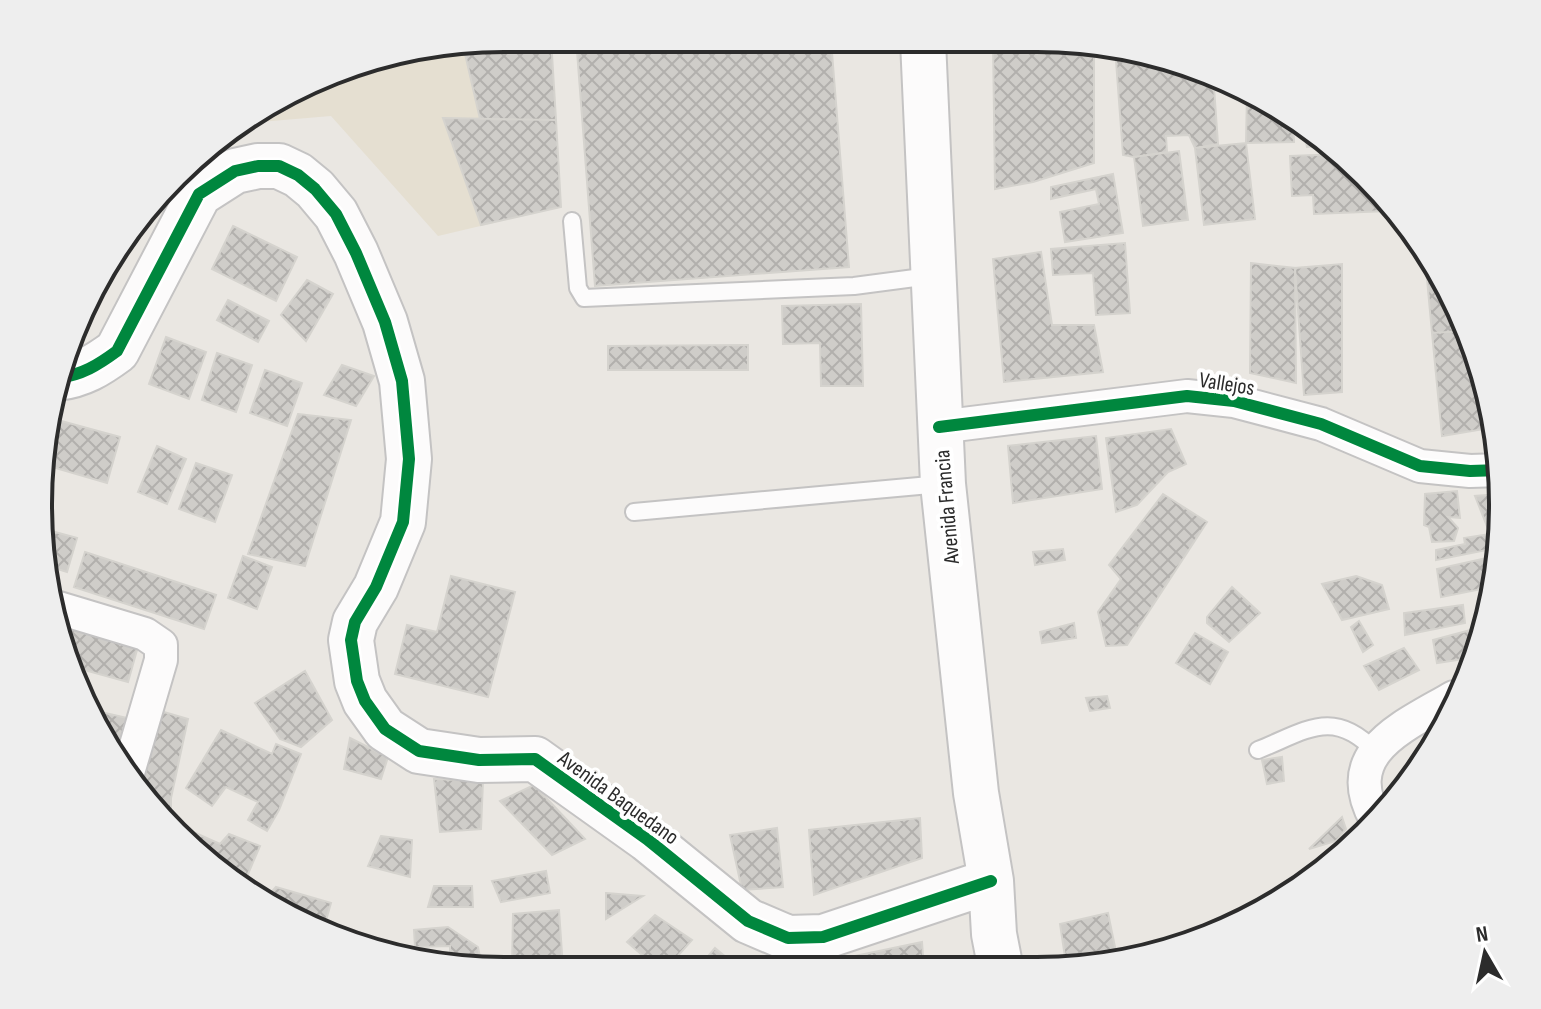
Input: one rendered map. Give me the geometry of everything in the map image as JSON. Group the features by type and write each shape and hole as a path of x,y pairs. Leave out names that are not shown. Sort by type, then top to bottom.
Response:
{"street":[{"name":"Avenida Francia","path":"923,52 943,484 976,793 991,881 998,957"},
{"name":"Avenida Baquedano","path":"70,376 97,366 117,351 199,194 235,171 258,166 279,166 298,175 315,189 336,214 356,253 385,322 402,381 409,459 403,522 376,587 355,622 351,640 357,681 365,701 385,729 419,751 479,760 535,759 647,839 748,921 829,953 991,881"},
{"name":"Vallejos","path":"939,427 1187,396 1234,401 1321,424 1420,466 1488,470"},
{"path":"64,610 145,634 161,645 161,660 131,761"},
{"path":"1370,810 1365,801 1363,774 1375,751 1396,731 1443,704"}],"lane":[{"path":"572,221 578,288 584,298 854,286 932,276"},
{"path":"634,512 943,484"},
{"path":"1258,750 1314,727 1337,726 1363,738 1375,751"}],"shaded area":[{"path":"552,52 561,207 438,236 331,116 263,122 331,86 387,67 475,53"}],"building":[{"path":"552,52 556,120 480,119 465,54"},
{"path":"577,52 832,52 849,267 595,286"},
{"path":"993,52 1094,56 1094,163 1033,182 995,189"},
{"path":"1116,59 1154,67 1214,88 1218,144 1195,148 1189,135 1166,136 1167,152 1134,157 1123,155"},
{"path":"1247,104 1294,132 1294,142 1246,143"},
{"path":"443,118 556,120 561,207 481,225"},
{"path":"1246,143 1255,219 1204,225 1195,148"},
{"path":"1179,151 1188,220 1143,226 1134,157"},
{"path":"1323,155 1381,211 1314,214 1313,195 1292,196 1290,156"},
{"path":"1113,174 1123,233 1065,242 1060,212 1099,204 1096,189 1051,199 1051,187"},
{"path":"233,226 297,257 276,301 212,269"},
{"path":"1125,243 1130,313 1096,315 1093,273 1053,275 1051,249"},
{"path":"1041,252 1052,325 1094,325 1103,372 1004,382 993,259"},
{"path":"1251,263 1295,268 1296,383 1250,373"},
{"path":"1342,264 1342,392 1304,395 1295,268"},
{"path":"1427,276 1455,332 1432,333"},
{"path":"307,280 333,294 306,341 281,315"},
{"path":"228,300 269,321 258,342 217,320"},
{"path":"861,304 863,386 821,386 820,343 783,344 782,306"},
{"path":"1455,332 1474,387 1482,429 1442,436 1432,333"},
{"path":"166,337 206,352 189,399 149,384"},
{"path":"748,345 748,370 608,370 608,346"},
{"path":"217,353 252,365 236,412 202,400"},
{"path":"342,365 374,376 356,406 324,395"},
{"path":"265,370 302,383 287,426 250,413"},
{"path":"298,414 351,420 305,566 248,554"},
{"path":"60,421 120,437 107,483 54,467"},
{"path":"1171,429 1186,464 1168,472 1137,505 1116,512 1106,438"},
{"path":"1096,436 1102,489 1013,503 1008,446"},
{"path":"157,446 186,459 167,504 138,492"},
{"path":"196,463 232,475 215,522 179,509"},
{"path":"1457,491 1460,518 1448,517 1458,528 1454,541 1432,542 1429,527 1424,525 1425,494"},
{"path":"1163,494 1207,522 1127,645 1106,646 1098,612 1121,579 1109,565"},
{"path":"1489,495 1488,529 1475,496"},
{"path":"53,531 77,538 67,572 57,569"},
{"path":"1488,534 1486,550 1436,560 1436,550 1465,544 1464,538"},
{"path":"1063,549 1065,560 1035,565 1033,552"},
{"path":"85,552 216,595 204,629 74,587"},
{"path":"243,556 272,567 257,609 228,598"},
{"path":"1486,558 1481,589 1441,597 1437,569"},
{"path":"451,576 515,592 488,697 395,674 407,625 437,632"},
{"path":"1356,576 1382,585 1389,609 1342,620 1322,584"},
{"path":"1232,587 1260,613 1229,642 1207,623 1207,617"},
{"path":"1463,605 1465,623 1405,635 1404,613"},
{"path":"1359,621 1373,645 1363,652 1351,627"},
{"path":"67,623 139,643 128,682 83,670"},
{"path":"1074,623 1076,638 1042,643 1040,632"},
{"path":"1471,630 1462,659 1437,663 1433,640"},
{"path":"1195,633 1228,652 1210,684 1176,663"},
{"path":"1404,648 1419,670 1379,690 1364,666"},
{"path":"305,671 332,720 301,747 280,739 255,703"},
{"path":"1107,696 1110,708 1090,711 1086,698"},
{"path":"157,710 188,719 171,810 139,771"},
{"path":"103,713 127,718 119,741"},
{"path":"221,730 272,754 276,744 301,754 279,810 267,831 248,820 258,802 226,787 212,806 186,788"},
{"path":"350,738 388,757 381,779 344,769"},
{"path":"1282,757 1284,781 1267,784 1262,760"},
{"path":"434,779 483,781 481,829 440,832"},
{"path":"534,785 585,839 552,855 500,801"},
{"path":"1342,817 1346,829 1336,841 1309,849"},
{"path":"920,818 922,858 814,895 809,830"},
{"path":"777,828 783,887 742,890 730,835"},
{"path":"193,832 220,844 229,834 260,846 246,876 229,863"},
{"path":"381,836 412,840 410,877 368,866"},
{"path":"546,871 550,893 501,902 492,881"},
{"path":"434,886 472,886 473,907 428,907"},
{"path":"276,887 331,903 326,921 304,910 271,892"},
{"path":"606,893 643,896 606,919"},
{"path":"559,910 562,957 512,957 513,914"},
{"path":"1108,913 1116,950 1065,956 1060,924"},
{"path":"655,915 692,940 677,957 644,957 627,942"},
{"path":"448,927 478,947 480,956 450,954 450,946 415,947 414,930"},
{"path":"922,942 923,957 850,957"},
{"path":"715,948 726,957 707,957"}],"cycle path":[{"path":"71,375 89,369 117,351 199,194 235,171 258,166 279,166 298,175 315,189 336,214 356,253 385,322 402,381 409,459 403,522 376,587 355,622 351,640 357,681 365,701 385,729 419,751 479,760 535,759 647,839 748,921 788,938 823,937 991,881"},
{"path":"939,427 1187,396 1234,401 1321,424 1420,466 1488,470"}]}
